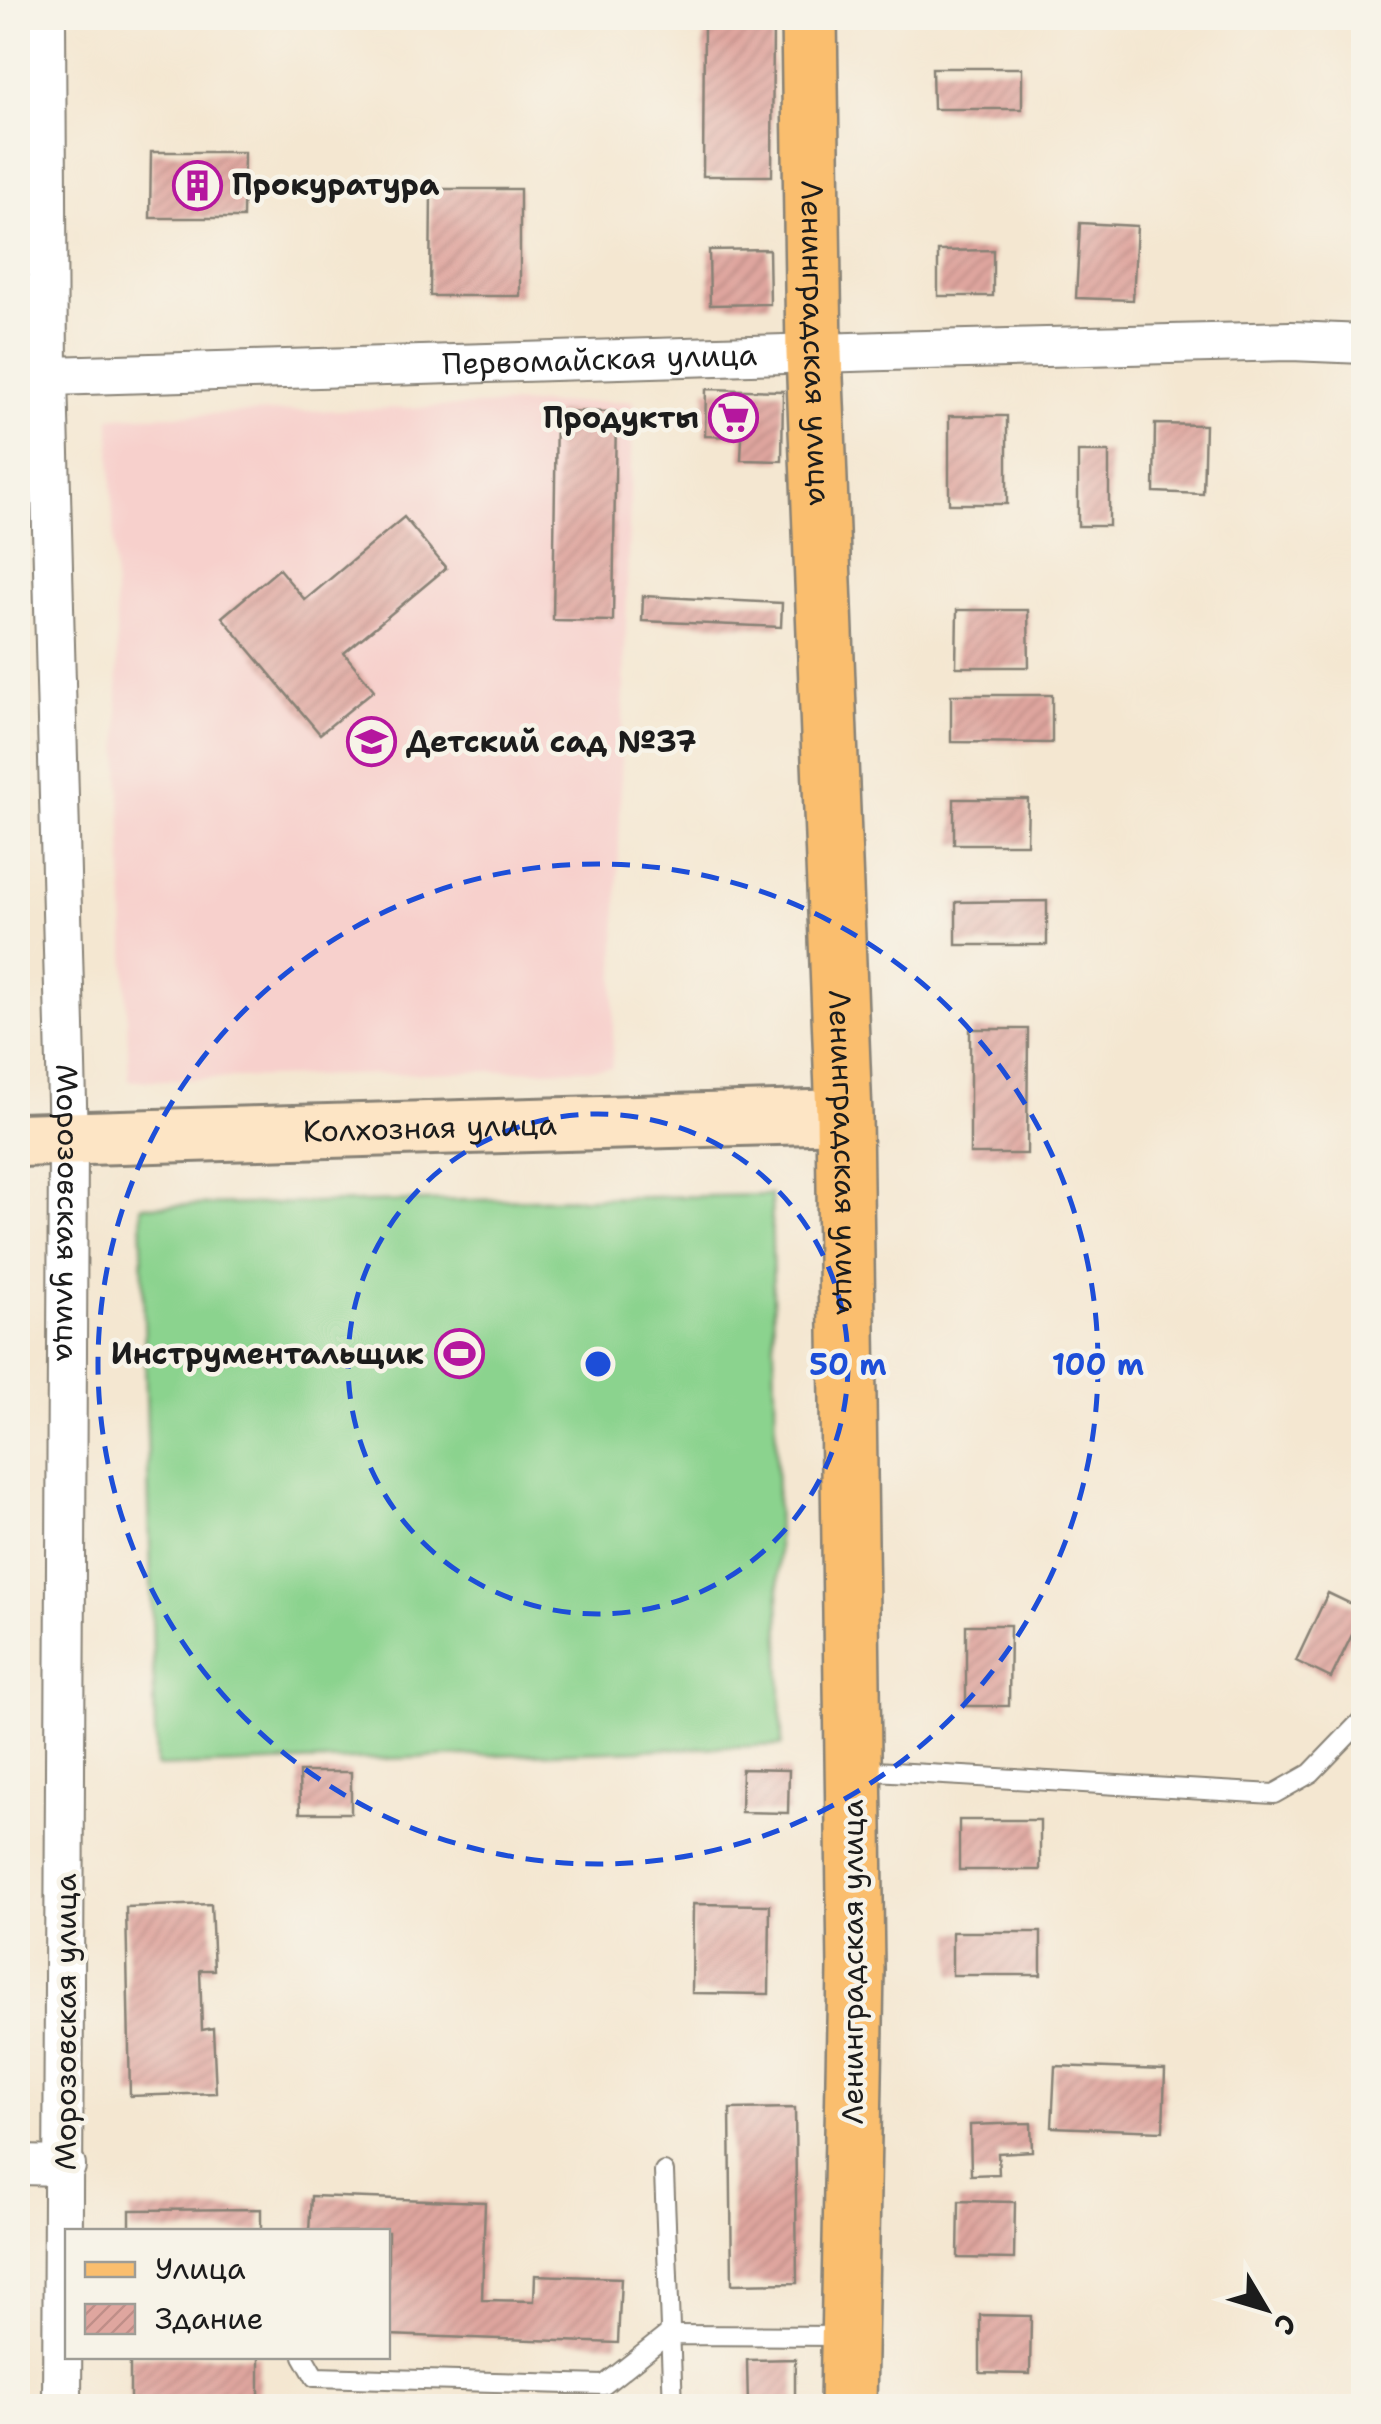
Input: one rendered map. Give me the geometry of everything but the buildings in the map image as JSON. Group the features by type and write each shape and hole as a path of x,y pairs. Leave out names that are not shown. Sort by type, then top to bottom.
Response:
{"main road":[{"name":"Ленинградская улица","path":"809,18 814,353 844,1116 856,1969 848,2406"},
{"name":"Колхозная улица","path":"43,1140 844,1116"}],"street":[{"name":"Морозовская улица","path":"46,18 33,377 43,1140 66,2166 62,2406"},
{"name":"Первомайская улица","path":"33,377 814,353 1291,342 1364,344"},
{"path":"18,2165 66,2166"}],"lane":[{"path":"852,1770 1274,1794 1310,1773 1364,1718"},
{"path":"664,2172 667,2335 674,2406"},
{"path":"305,2359 315,2377 604,2386 667,2335 850,2336"}],"shaded area":[{"name":"Детский сад №37","path":"633,401 612,1068 129,1081 110,417"}],"green space":[{"name":"Инструментальщик","path":"771,1195 782,1745 156,1767 141,1206"}],"place":[{"name":"Прокуратура","path":"197,185"},
{"name":"Продукты","path":"734,418"},
{"name":"Детский сад №37","path":"371,742"},
{"name":"Инструментальщик","path":"459,1354"}]}
